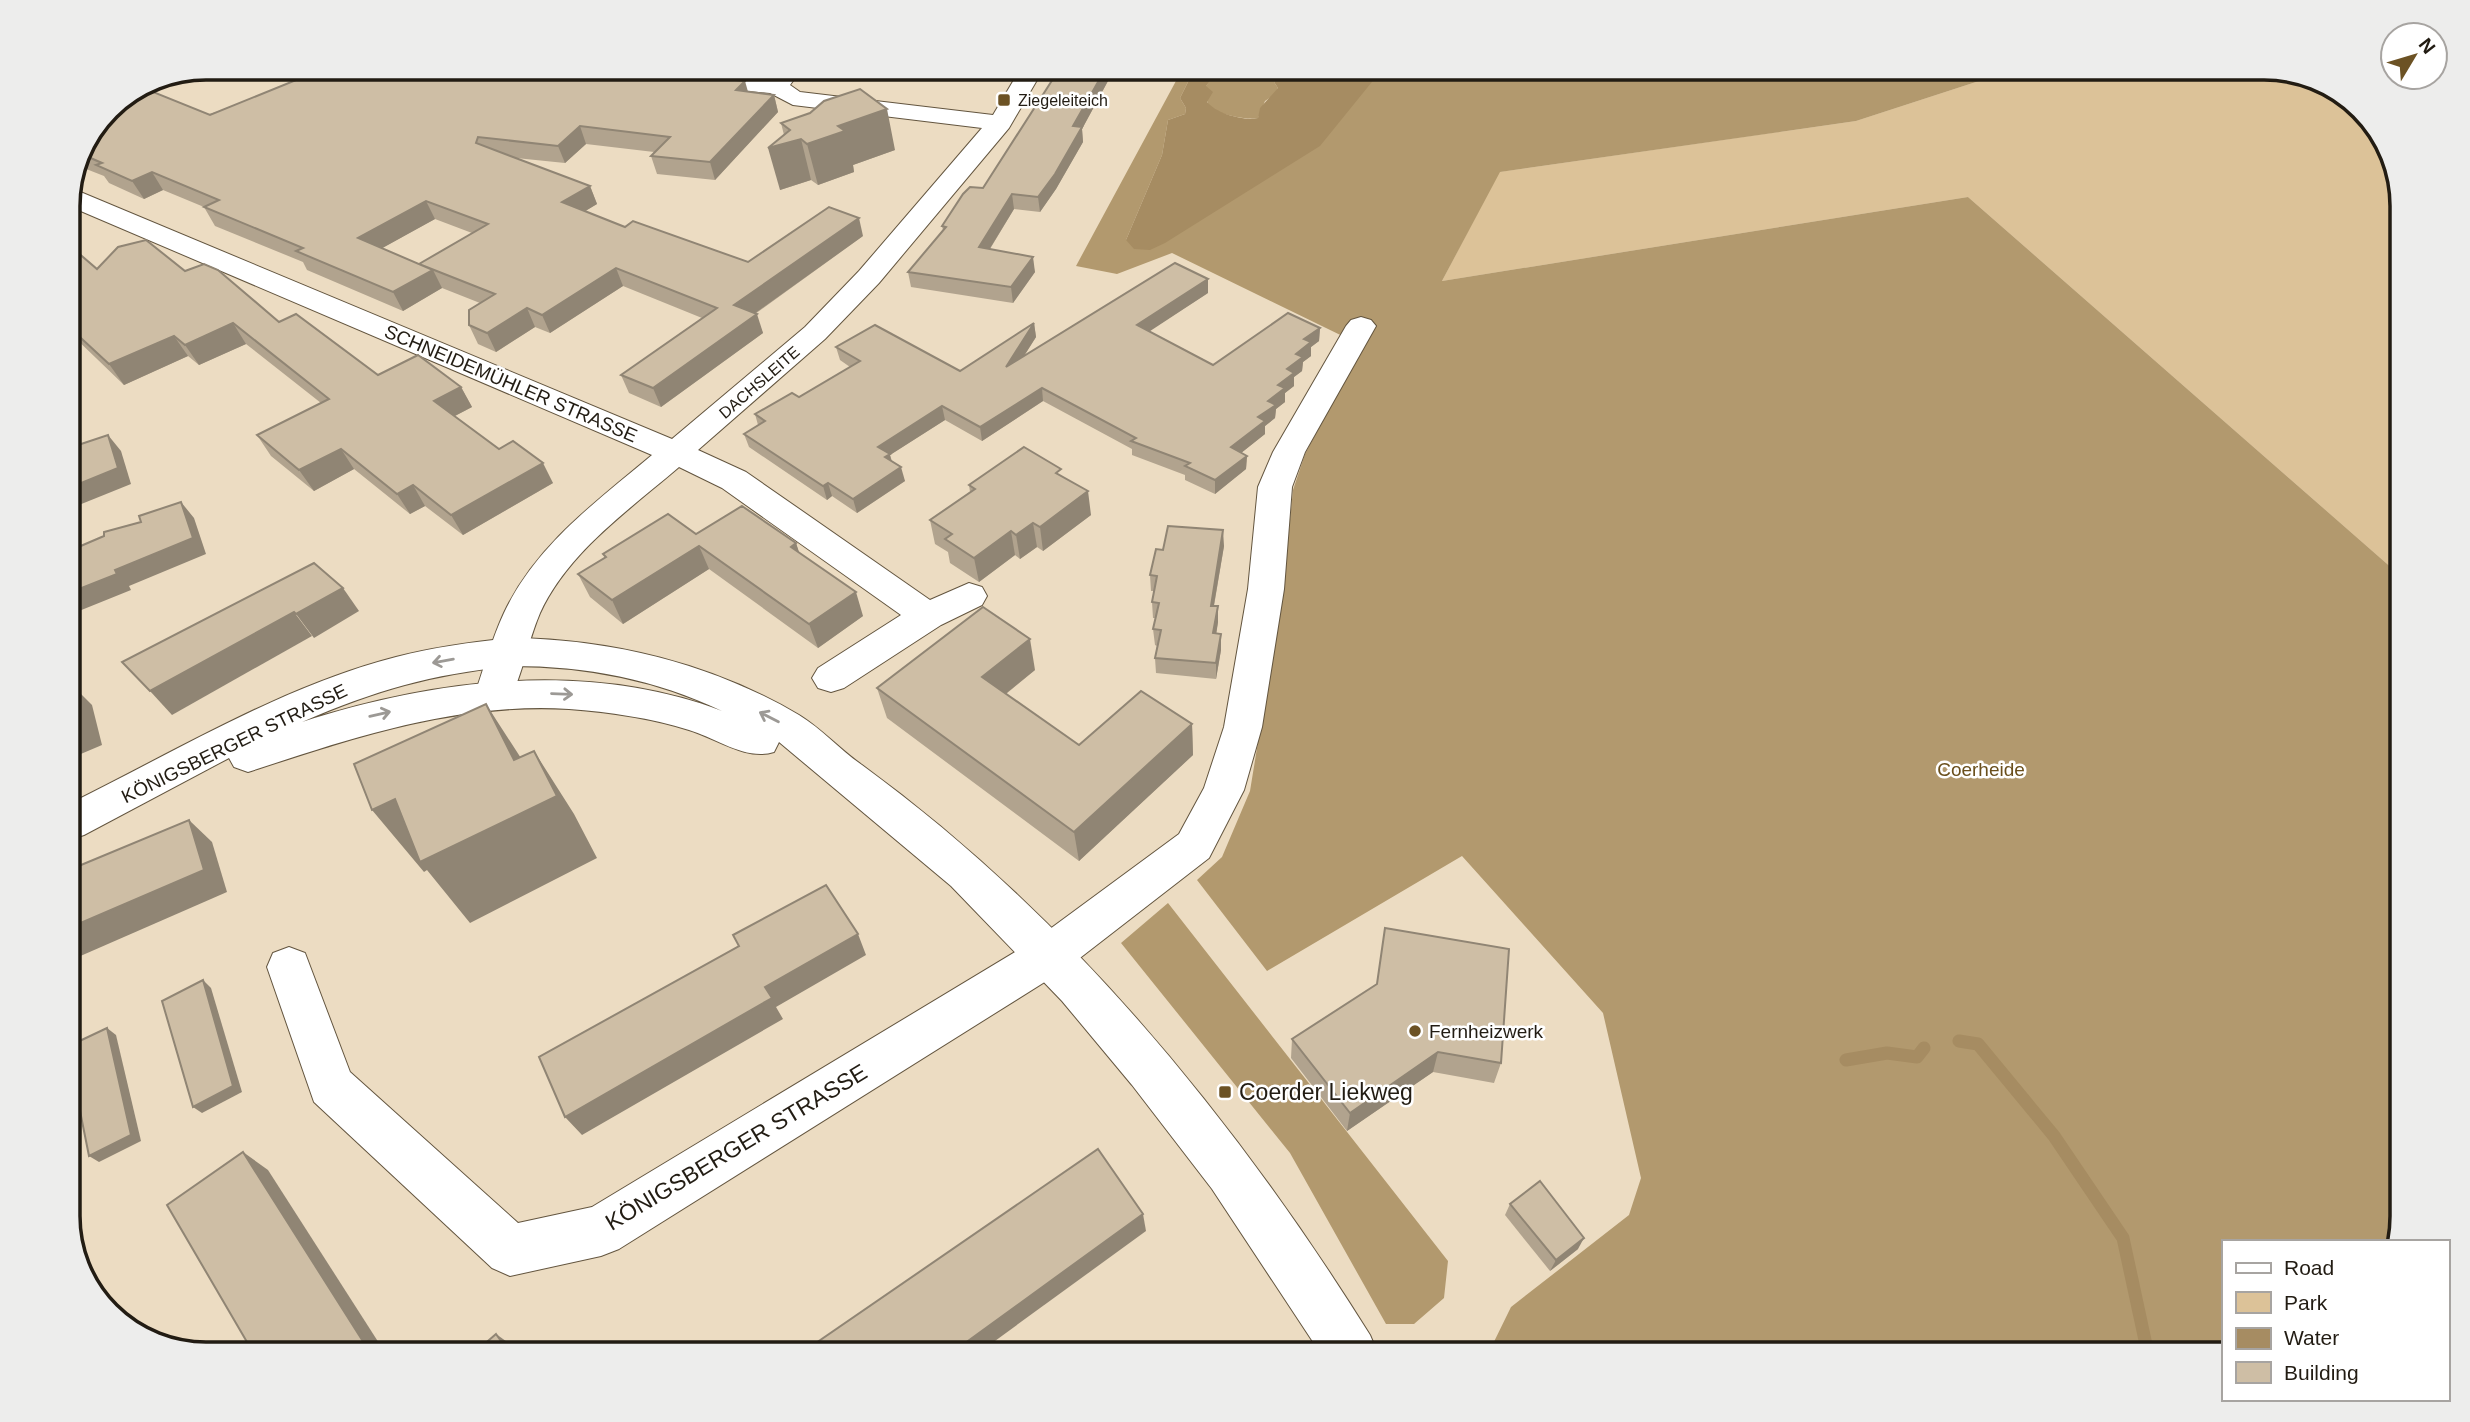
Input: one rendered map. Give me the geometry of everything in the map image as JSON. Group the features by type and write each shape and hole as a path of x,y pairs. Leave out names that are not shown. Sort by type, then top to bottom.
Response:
{"street":[{"path":"786,81 793,98 1000,123"},
{"name":"DACHSLEITE","path":"494,694 521,615 557,558 821,327 869,277 1000,123 1025,81"},
{"name":"SCHNEIDEMÜHLER STRASSE","path":"81,202 677,453 734,481 928,615"},
{"path":"1051,954 1194,846 1224,790 1245,713 1266,589 1275,487 1289,452 1361,326"},
{"path":"831,678 928,615 970,596"},
{"name":"KÖNIGSBERGER STRASSE","path":"81,817 300,707 346,688 405,669 510,652 589,656 677,677 780,723 943,852 1051,954 1203,1135 1281,1241 1344,1342"},
{"name":"KÖNIGSBERGER STRASSE","path":"81,818 314,732 403,709 494,694 583,695 655,705 712,720 773,747 822,758"},
{"name":"KÖNIGSBERGER STRASSE","path":"289,967 331,1086 510,1250 601,1231 1051,954"}],"green space":[{"path":"1275,80 1278,88 1274,95 1265,101 1258,118 1247,118 1224,114 1212,108 1208,104 1205,87 1210,81"},
{"name":"Coerheide","path":"1369,80 1982,80 1856,121 1500,172 1442,281 1968,197 2389,566 2390,1215 2386,1240 2222,1240 2222,1342 1494,1342 1511,1307 1629,1215 1641,1178 1603,1013 1462,856 1267,971 1197,880 1222,857 1250,791 1283,589 1293,490 1305,454 1363,346 1172,253 1117,274 1076,266 1176,81 1189,81 1180,98 1186,108 1185,114 1168,120 1162,155 1126,240"},
{"path":"1982,80 2263,80 2312,90 2353,117 2368,137 2383,166 2389,198 2389,566 1968,197 1442,281 1499,172 1856,121"},
{"path":"1168,903 1448,1261 1444,1298 1414,1324 1386,1324 1290,1153 1121,943"}],"water":[{"path":"1275,80 1373,80 1320,146 1165,243 1150,250 1134,249 1126,240 1162,155 1168,120 1185,114 1186,108 1180,98 1189,81 1211,81 1206,86 1213,92 1207,102 1211,106 1231,116 1252,119 1258,118 1260,108 1278,88"}],"building":[{"path":"294,81 745,81 736,90 774,95 710,162 651,156 670,137 580,126 558,146 478,137 476,143 590,186 562,202 625,227 633,221 748,262 829,207 859,218 734,305 757,314 653,388 621,375 717,308 616,268 542,315 527,308 487,333 469,325 469,310 495,294 419,264 488,224 426,201 358,238 433,270 393,292 296,251 303,248 204,207 219,200 152,172 132,181 96,165 102,163 90,158 117,117 154,92 210,115"},
{"path":"1052,81 1099,81 1073,126 1082,127 1055,174 1038,197 1012,194 979,247 1033,257 1011,287 908,272 946,227 942,226 963,194 970,187 983,188"},
{"path":"860,89 887,109 838,126 845,131 807,144 801,139 768,148 790,130 781,123 810,113 824,101"},
{"path":"146,240 185,271 204,264 218,270 279,322 296,314 378,375 418,355 461,387 434,401 499,449 513,441 543,463 451,515 413,485 397,494 341,449 299,470 257,435 329,399 233,323 185,345 174,336 109,364 81,338 81,255 97,269 118,247"},
{"path":"1175,263 1208,279 1137,325 1213,365 1288,313 1320,328 1304,339 1311,342 1296,354 1303,357 1287,369 1294,373 1278,385 1285,388 1268,401 1276,405 1258,417 1265,421 1231,447 1247,456 1215,480 1185,466 1190,463 1131,441 1136,438 1042,388 980,427 942,406 878,447 890,454 885,457 901,467 853,499 828,483 823,486 744,434 765,421 755,414 792,393 799,397 860,361 836,347 875,325 960,371 1034,323 1006,367"},
{"path":"108,435 118,468 81,483 81,444"},
{"path":"1024,447 1061,469 1056,473 1088,491 1040,527 1033,523 1016,535 1011,531 974,558 945,539 952,534 930,520 975,489 969,485"},
{"path":"181,502 193,538 115,570 117,574 81,588 81,546 104,536 104,532 141,522 139,516"},
{"path":"742,506 796,543 791,547 856,592 809,624 699,546 612,600 578,574 606,557 603,554 668,514 696,534"},
{"path":"1168,526 1223,530 1211,606 1218,606 1213,633 1221,634 1216,663 1155,658 1161,630 1153,629 1159,603 1152,602 1157,576 1150,575 1156,549 1163,550"},
{"path":"314,563 343,588 150,691 122,662"},
{"path":"983,607 1030,639 982,677 1079,745 1141,691 1192,724 1074,832 877,688"},
{"path":"486,704 514,760 534,751 557,796 420,862 395,799 372,810 354,764"},
{"path":"189,820 204,870 81,923 81,865"},
{"path":"826,885 858,934 765,987 772,998 565,1117 539,1057 739,946 733,935"},
{"name":"Fernheizwerk","path":"1385,928 1509,949 1501,1063 1438,1052 1350,1113 1292,1039 1377,984"},
{"path":"203,980 233,1086 193,1107 162,1001"},
{"path":"107,1028 131,1135 89,1156 81,1116 81,1040"},
{"path":"1098,1149 1143,1214 967,1342 817,1342"},
{"path":"243,1152 363,1342 247,1342 167,1205"},
{"path":"1540,1181 1584,1238 1556,1260 1510,1204"},
{"path":"496,1334 502,1342 487,1342"}],"waterway":[{"path":"1959,1041 1978,1044 2054,1136 2123,1238 2145,1342"},
{"path":"1846,1060 1887,1053 1917,1057 1924,1048"}],"place":[{"name":"Ziegeleiteich","path":"1004,100"},
{"name":"Fernheizwerk","path":"1415,1031"},
{"name":"Coerder Liekweg","path":"1225,1092"}]}
